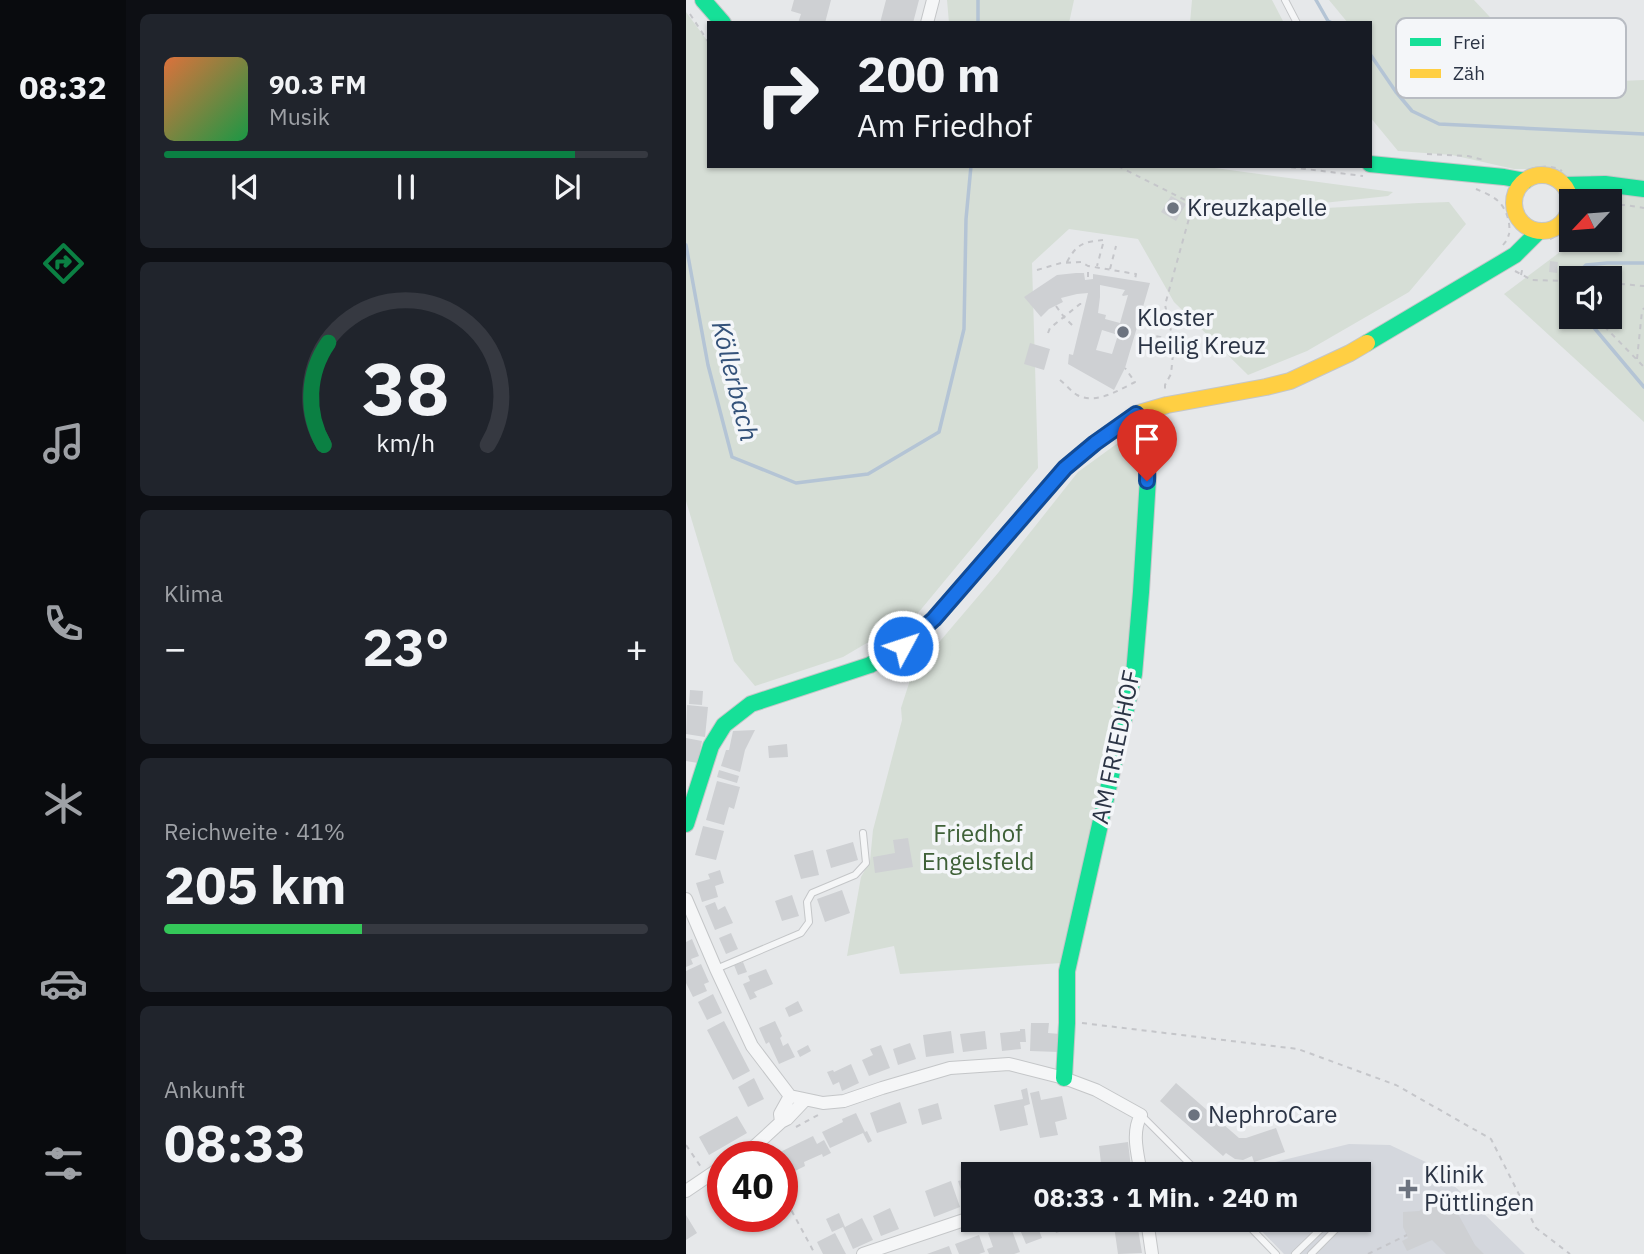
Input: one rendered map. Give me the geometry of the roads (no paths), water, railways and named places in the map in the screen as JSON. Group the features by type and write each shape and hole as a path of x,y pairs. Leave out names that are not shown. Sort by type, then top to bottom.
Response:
{"street":[{"path":"703,0 721,21"},
{"path":"928,21 933,0"},
{"path":"1372,164 1525,181"},
{"path":"1506,200 1532,177 1545,175 1558,179 1566,189"},
{"path":"686,824 713,740 725,724 751,704 870,665 903,646 934,619 1065,468 1136,414 1167,405 1290,381 1350,353 1465,286 1502,254 1515,255 1523,233 1515,211 1495,182 1483,176"},
{"path":"1564,186 1605,184 1643,189"},
{"path":"1622,190 1643,189"},
{"path":"1523,233 1545,232 1559,226"},
{"name":"AM FRIEDHOF","path":"1064,1078 1067,971 1134,674 1140,624 1148,462 1136,414"},
{"path":"686,899 752,1046 790,1096 823,1103 844,1101 950,1068 1009,1065 1064,1078 1096,1090 1141,1115 1135,1135 1139,1162"},
{"path":"780,1122 780,1114 790,1096"},
{"path":"760,1141 805,1100"},
{"path":"686,1191 707,1176"},
{"path":"863,1254 961,1221"},
{"path":"1149,1232 1152,1254"}],"lane":[{"path":"1285,0 1296,21"},
{"path":"716,969 801,933 810,922 807,902 812,893 855,875 866,863 863,832"},
{"path":"1141,1115 1188,1162"},
{"path":"1255,1232 1276,1254"},
{"path":"1295,1254 1318,1232"},
{"path":"1311,1254 1333,1232"}],"waterway":[{"name":"Köllerbach","path":"978,0 978,21"},
{"name":"Köllerbach","path":"1316,0 1328,21"},
{"name":"Köllerbach","path":"1372,57 1396,92"},
{"name":"Köllerbach","path":"1401,98 1412,111 1439,124 1644,134"},
{"name":"Köllerbach","path":"686,245 708,365 732,457 796,483 868,474 939,432 964,329 966,219 971,168"},
{"path":"1585,266 1644,263"},
{"path":"1595,329 1644,387"}],"place":[{"name":"Kreuzkapelle","path":"1173,208"},
{"name":"Kloster Heilig Kreuz","path":"1123,332"},
{"name":"NephroCare","path":"1194,1115"},
{"name":"Klinik Püttlingen","path":"1408,1189"}],"park label":[{"name":"Friedhof Engelsfeld","path":"978,848"}]}
